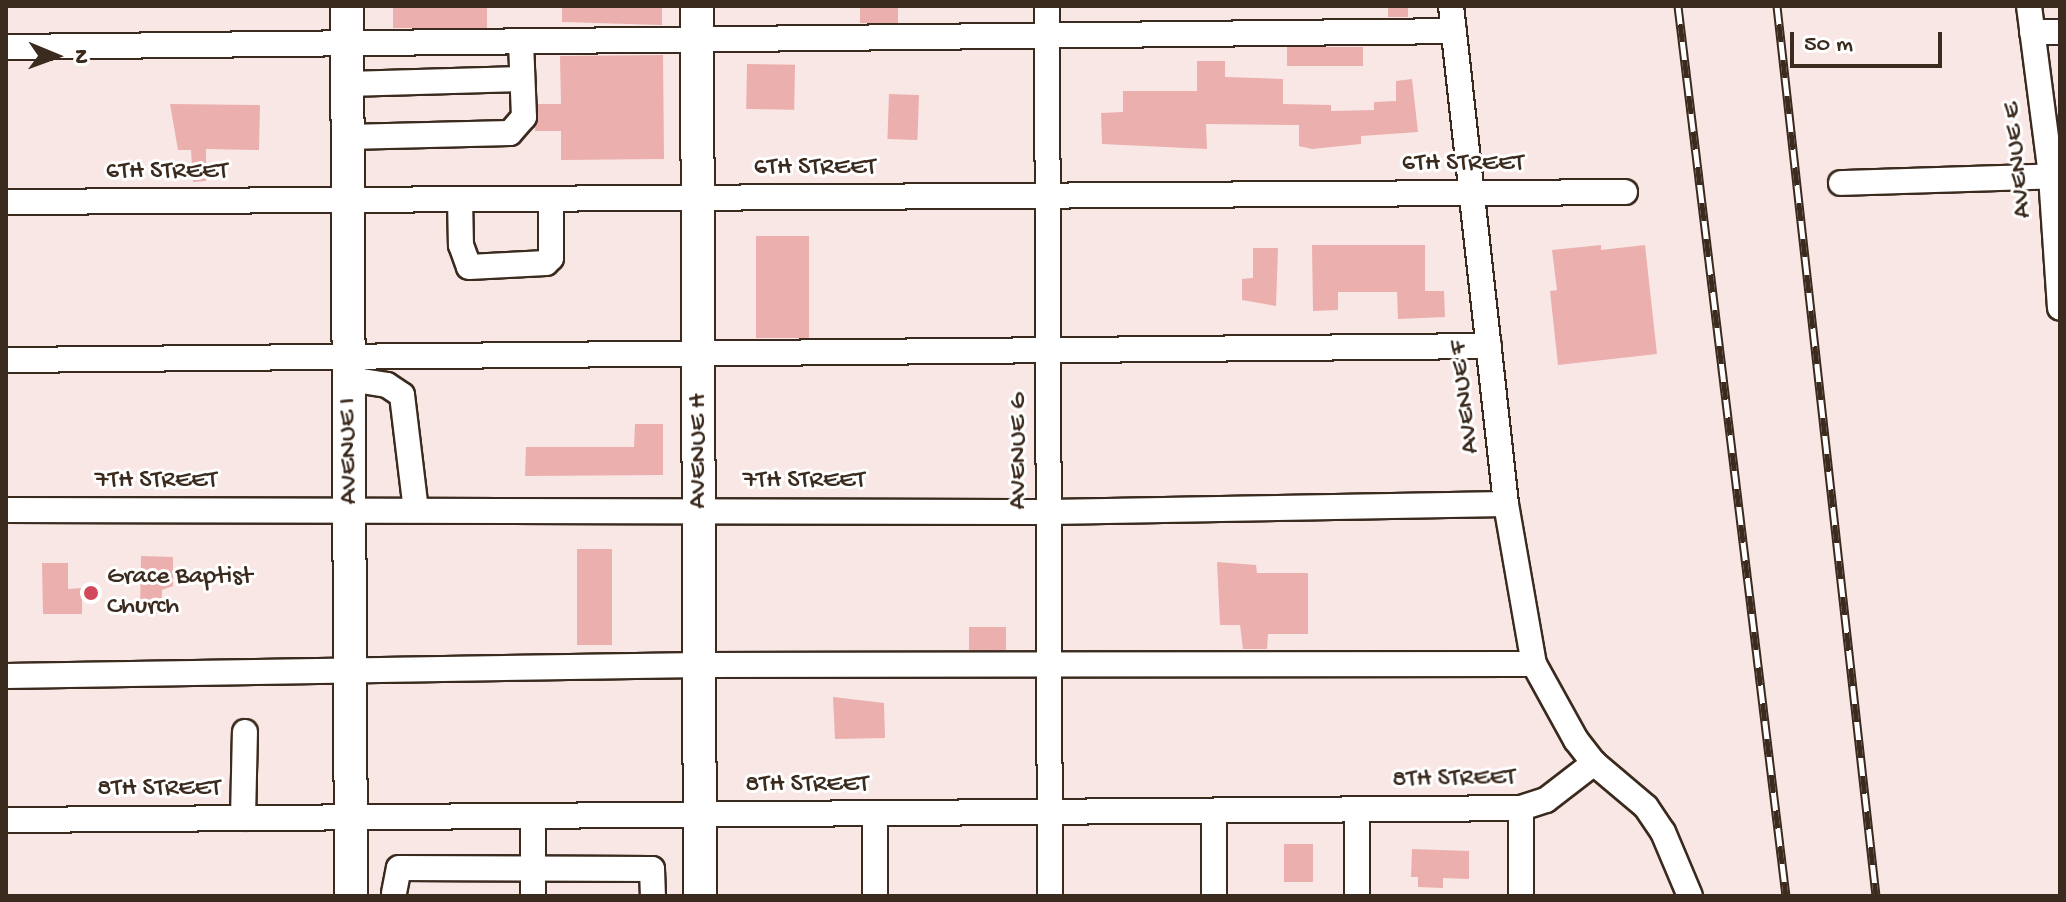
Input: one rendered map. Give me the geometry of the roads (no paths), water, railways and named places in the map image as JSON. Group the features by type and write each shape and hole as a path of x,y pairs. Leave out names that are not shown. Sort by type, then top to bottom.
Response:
{"main road":[{"name":"AVENUE I","path":"347,6 350,895"},
{"name":"AVENUE H","path":"697,6 700,896"}],"street":[{"name":"AVENUE G","path":"1047,6 1050,896"},
{"name":"AVENUE F","path":"1451,6 1468,193 1506,504 1534,664 1594,763 1646,807 1663,832 1690,896"},
{"name":"AVENUE E","path":"2029,6 2056,176 2060,308"},
{"path":"6,47 1454,31"},
{"path":"2032,32 2060,32"},
{"path":"347,137 510,133 524,117 521,42"},
{"path":"347,84 522,79"},
{"path":"1841,183 2056,176"},
{"name":"6TH STREET","path":"6,202 1625,192"},
{"path":"460,199 461,245 469,267 531,266 551,258 551,199"},
{"path":"6,360 349,368 700,355 1489,346"},
{"path":"349,368 402,395 416,510"},
{"name":"7TH STREET","path":"6,510 1049,512 1506,504"},
{"path":"6,676 701,665 1534,664"},
{"path":"243,818 245,732"},
{"name":"8TH STREET","path":"6,820 1521,808 1546,800 1594,763"},
{"path":"1521,808 1521,896"},
{"path":"1357,810 1357,896"},
{"path":"1214,811 1214,896"},
{"path":"875,813 875,896"},
{"path":"533,816 533,896"},
{"path":"350,895 394,894 399,868 652,869 653,896"}],"railway":[{"path":"1678,6 1786,896"},
{"path":"1777,6 1876,896"}],"place":[{"name":"Grace Baptist Church","path":"91,593"}]}
